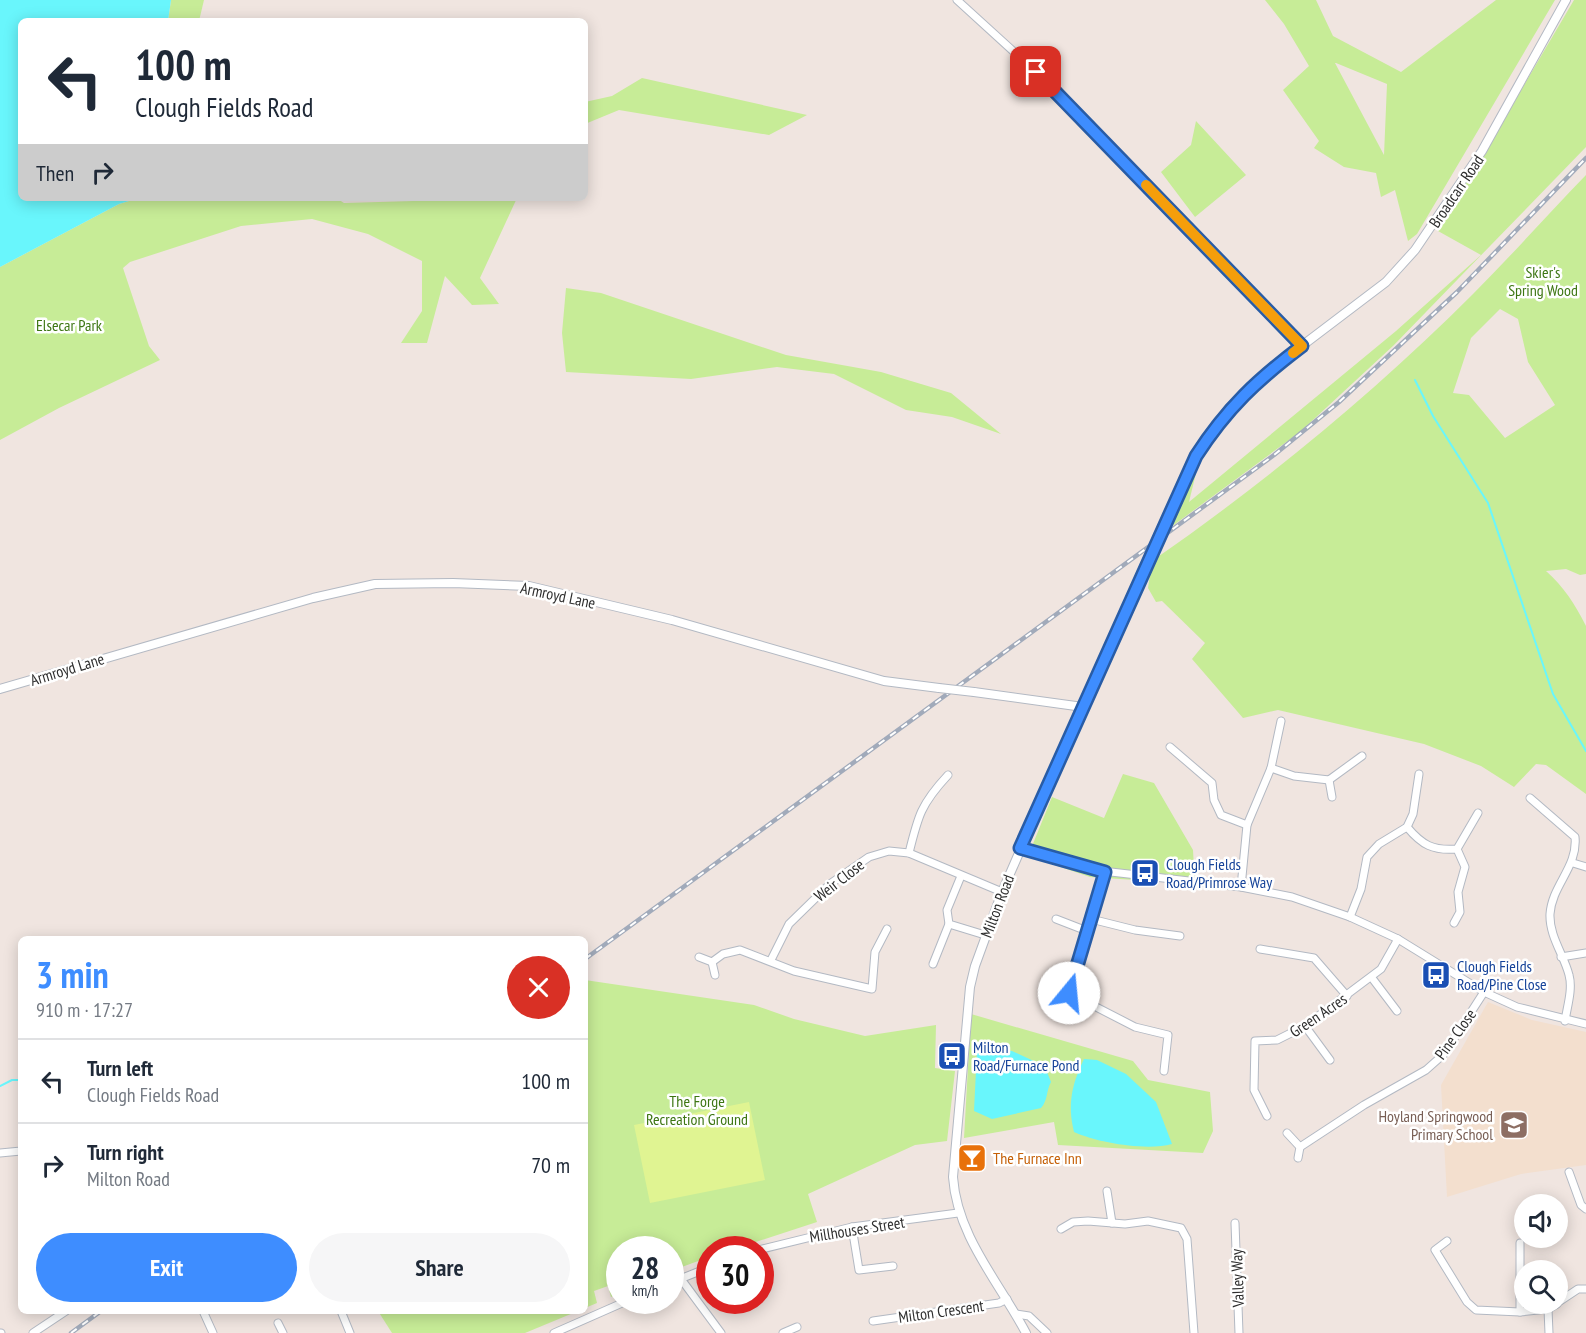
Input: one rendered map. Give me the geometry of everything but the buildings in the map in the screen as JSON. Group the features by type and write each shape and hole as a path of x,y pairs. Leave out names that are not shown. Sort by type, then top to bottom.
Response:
{"street":[{"path":"957,0 1036,72 1302,346"},
{"name":"Broadcarr Road","path":"1302,346 1386,282 1415,250 1482,152 1566,0"},
{"name":"Milton Road","path":"1026,1333 968,1236 958,1214 952,1177 971,977 985,935 1020,848 1161,529 1196,456 1228,410 1302,346"},
{"name":"Armroyd Lane","path":"0,689 313,598 375,584 453,583 529,586 672,620 884,681 1083,707"},
{"path":"1241,887 1247,825 1254,802 1271,768 1281,722"},
{"path":"1170,747 1212,783 1214,800 1221,815 1247,825"},
{"path":"1271,768 1294,776 1329,780 1362,756"},
{"path":"1350,917 1360,889 1367,857 1379,844 1407,827 1413,814 1419,774"},
{"path":"909,853 918,818 927,798 948,776"},
{"path":"1329,780 1332,797"},
{"path":"1530,798 1575,837 1573,863 1559,884 1550,916 1561,957 1570,979 1564,1021"},
{"path":"1457,849 1478,813"},
{"path":"1407,827 1416,838 1432,849 1457,849"},
{"path":"1020,848 1105,872 1241,887 1292,897 1350,917 1398,939 1484,992 1517,1007 1564,1021 1586,1024"},
{"path":"1454,923 1460,912 1458,892 1465,867 1457,849"},
{"name":"Weir Close","path":"771,960 789,924 830,884 869,857 889,851 909,853 1002,892"},
{"path":"1573,863 1586,867"},
{"path":"1069,993 1105,872"},
{"path":"933,964 949,924 947,910 961,876"},
{"path":"1056,919 1087,931"},
{"path":"1092,919 1135,930 1180,936"},
{"path":"949,924 985,935"},
{"path":"712,962 723,954 740,950 771,960 794,971 872,989 875,952 887,929"},
{"name":"Green Acres","path":"1268,1116 1254,1090 1255,1041 1277,1040 1305,1026 1372,978 1381,969 1398,939"},
{"path":"1260,949 1314,958 1347,996"},
{"path":"1561,957 1586,953"},
{"path":"699,957 712,962"},
{"path":"712,962 715,975"},
{"path":"1372,978 1397,1011"},
{"path":"1050,987 1069,993 1136,1027 1168,1035 1164,1071"},
{"name":"Pine Close","path":"1300,1148 1364,1105 1426,1070 1444,1054 1484,992"},
{"path":"1305,1026 1330,1059"},
{"path":"1287,1134 1300,1148 1298,1158"},
{"path":"0,1153 18,1150"},
{"path":"1569,1172 1581,1205 1586,1209"},
{"path":"1107,1191 1112,1223"},
{"name":"Millhouses Street","path":"774,1246 852,1227 958,1214"},
{"path":"1061,1229 1073,1222 1148,1221 1181,1228 1187,1239 1194,1333"},
{"name":"Valley Way","path":"1235,1223 1239,1333"},
{"path":"852,1227 859,1270 893,1266"},
{"path":"1447,1241 1435,1250 1467,1302 1476,1310 1514,1312"},
{"path":"684,1283 721,1333"},
{"path":"1568,1296 1578,1290 1586,1289"},
{"name":"Milton Crescent","path":"873,1321 999,1303 1007,1299"},
{"path":"554,1333 606,1310"},
{"path":"33,1333 62,1314"},
{"path":"204,1314 213,1333"},
{"path":"342,1314 350,1333"},
{"path":"1016,1314 1029,1316 1047,1333"},
{"path":"1548,1314 1549,1333"},
{"path":"278,1323 284,1333"},
{"path":"783,1333 796,1327"}],"shaded area":[{"name":"Hoyland Springwood Primary School","path":"1488,1002 1532,1020 1586,1032 1586,1165 1521,1174 1447,1197 1441,1085"}],"green space":[{"path":"171,0 204,0 200,18 168,18"},
{"path":"1265,0 1316,0 1333,36 1401,72 1496,0 1555,0 1417,234 1408,241 1395,190 1381,197 1376,173 1344,167 1314,148 1319,141 1283,90 1309,66 1284,24","holes":["1335,63 1387,84 1384,155"]},
{"path":"1574,0 1586,0 1586,147 1394,345 1300,432 1167,530 1197,469 1189,502 1396,331 1481,255 1438,231"},
{"path":"642,78 807,115 769,135 619,110 588,123 588,101 612,96"},
{"path":"1196,121 1246,175 1195,217 1161,172 1191,145"},
{"name":"Skier's Spring Wood","path":"1586,175 1586,574 1580,575 1566,569 1546,571 1569,596 1586,626 1586,794 1546,765 1536,764 1514,787 1481,766 1424,744 1278,710 1243,718 1192,659 1205,643 1162,601 1156,602 1148,588 1152,561 1278,468 1398,366 1473,294","holes":["1500,309 1518,319 1528,362 1555,405 1505,438 1469,395 1453,393 1471,338"]},
{"name":"Elsecar Park","path":"129,201 341,201 344,203 516,201 480,278 499,304 472,305 445,276 427,343 401,343 422,311 422,261 368,234 312,219 241,226 130,262 123,268 149,346 160,360 59,408 0,440 0,267 119,204"},
{"path":"566,288 601,293 786,355 881,372 951,393 1001,434 952,417 906,410 834,374 777,367 691,379 566,372 562,333"},
{"path":"1123,774 1154,783 1193,850 1195,884 1090,877 1028,856 1052,797 1104,818"},
{"name":"The Forge Recreation Ground","path":"588,980 754,1005 794,1019 865,1036 936,1025 935,1068 955,1071 947,1141 915,1145 808,1194 817,1222 774,1236 696,1236 696,1262 684,1266 684,1236 606,1236 606,1287 594,1291 597,1303 588,1307"},
{"path":"971,1014 1133,1061 1148,1080 1210,1092 1213,1131 1203,1153 1058,1145 1054,1122 964,1138"},
{"path":"749,1102 765,1180 650,1203 634,1125"},
{"path":"380,1314 571,1314 525,1333 392,1333"}],"water":[{"path":"0,0 171,0 168,18 18,18 18,201 129,201 119,204 0,267"},
{"path":"984,1047 1012,1051 1038,1063 1043,1062 1051,1082 1041,1108 992,1119 974,1111 977,1050"},
{"path":"1084,1059 1097,1060 1126,1074 1156,1102 1172,1144 1150,1147 1123,1145 1096,1140 1074,1132 1071,1112 1072,1094"}],"waterway":[{"path":"1415,380 1433,416 1488,503 1553,694 1586,751"},
{"path":"0,1086 12,1080 18,1080"}],"railway":[{"path":"588,957 1274,455 1339,402 1457,292 1586,158"},
{"path":"71,1333 97,1314"}],"slow traffic":[{"path":"1146,185 1302,346 1293,353"}],"place":[{"name":"Clough Fields Road/Primrose Way","path":"1145,873"},
{"name":"Clough Fields Road/Pine Close","path":"1436,975"},
{"name":"Milton Road/Furnace Pond","path":"952,1056"},
{"name":"Hoyland Springwood Primary School","path":"1514,1125"},
{"name":"The Furnace Inn","path":"972,1158"}],"route":[{"path":"1036,72 1302,346 1247,391 1228,410 1196,456 1147,560 1020,848 1105,872 1069,993"}]}
